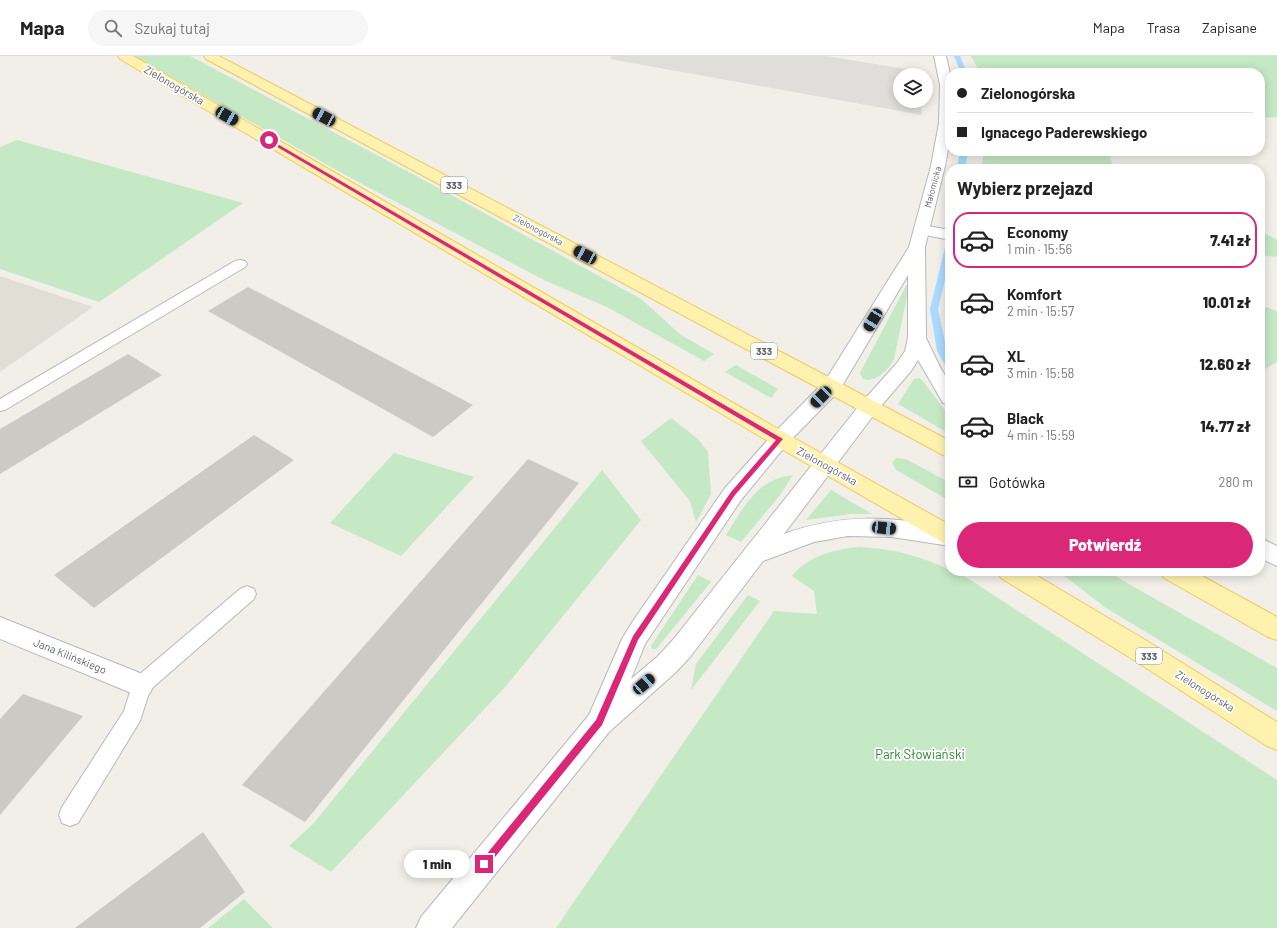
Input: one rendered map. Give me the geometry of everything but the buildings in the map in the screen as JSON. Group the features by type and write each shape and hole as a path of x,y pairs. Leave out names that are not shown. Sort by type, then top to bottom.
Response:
{"main road":[{"name":"Zielonogórska","path":"124,56 945,534"},
{"name":"Zielonogórska","path":"210,56 945,447"},
{"name":"Zielonogórska","path":"1017,576 1138,649 1277,738"},
{"path":"1181,576 1277,629"}],"street":[{"name":"Małomicka","path":"940,56 945,80"},
{"name":"Małomicka","path":"599,723 673,659 722,599 755,554 870,407 907,363 914,351 917,338 920,238 938,166 945,128"},
{"path":"920,238 945,234"},
{"name":"Małomicka","path":"599,723 635,639 733,494 780,439 832,386 920,238"},
{"path":"917,338 932,370 945,390"},
{"path":"755,554 818,533 850,527 884,528 945,536"},
{"path":"1265,550 1277,557"},
{"name":"Jana Kilińskiego","path":"0,628 141,684"},
{"path":"432,928 599,723"}],"lane":[{"path":"0,406 240,264"},
{"path":"70,815 133,714 141,684 247,594"}],"shaded area":[{"path":"612,56 826,56 900,68 893,68 893,108 921,108 922,115 610,59"},
{"path":"0,276 93,307 0,372"}],"green space":[{"path":"134,56 190,56 418,177 641,299 681,335 714,354 704,361 607,307 546,281 349,177"},
{"path":"971,56 1277,56 1277,117 1265,118 1265,68 977,68"},
{"path":"17,140 243,203 99,302 0,269 0,147"},
{"path":"984,156 1110,156 1112,164 981,164"},
{"path":"1265,234 1277,240 1277,257 1265,256"},
{"path":"906,286 909,287 894,359 882,374 873,379 863,379 860,373"},
{"path":"1265,307 1277,311 1277,362 1265,369"},
{"path":"736,365 778,389 771,398 725,372"},
{"path":"919,378 922,380 945,410 945,431 898,404 914,379"},
{"path":"671,418 698,439 708,452 711,494 696,522 690,501 641,441"},
{"path":"394,453 474,477 401,556 330,523"},
{"path":"897,458 906,459 945,480 945,498 896,470 892,462"},
{"path":"602,470 641,520 506,686 331,872 289,846 313,824"},
{"path":"793,475 780,495 741,542 726,535 739,514 761,488 770,482"},
{"path":"831,490 872,514 851,514 806,520"},
{"name":"Park Słowiański","path":"858,547 903,553 945,567 945,576 963,576 969,579 1277,780 1277,928 556,928 774,611 817,614 814,591 792,576 798,569 813,559 839,550"},
{"path":"698,575 711,582 656,649 652,649 651,646"},
{"path":"1064,576 1115,576 1277,668 1277,711 1106,608"},
{"path":"748,595 760,601 691,690 696,664"},
{"path":"244,899 273,928 208,928"}],"waterway":[{"path":"957,56 962,68"},
{"path":"962,164 963,156"},
{"path":"945,262 934,309 942,351 945,357"}],"route":[{"path":"269,140 780,439 726,503 694,553 635,639 599,723 484,864"}]}
